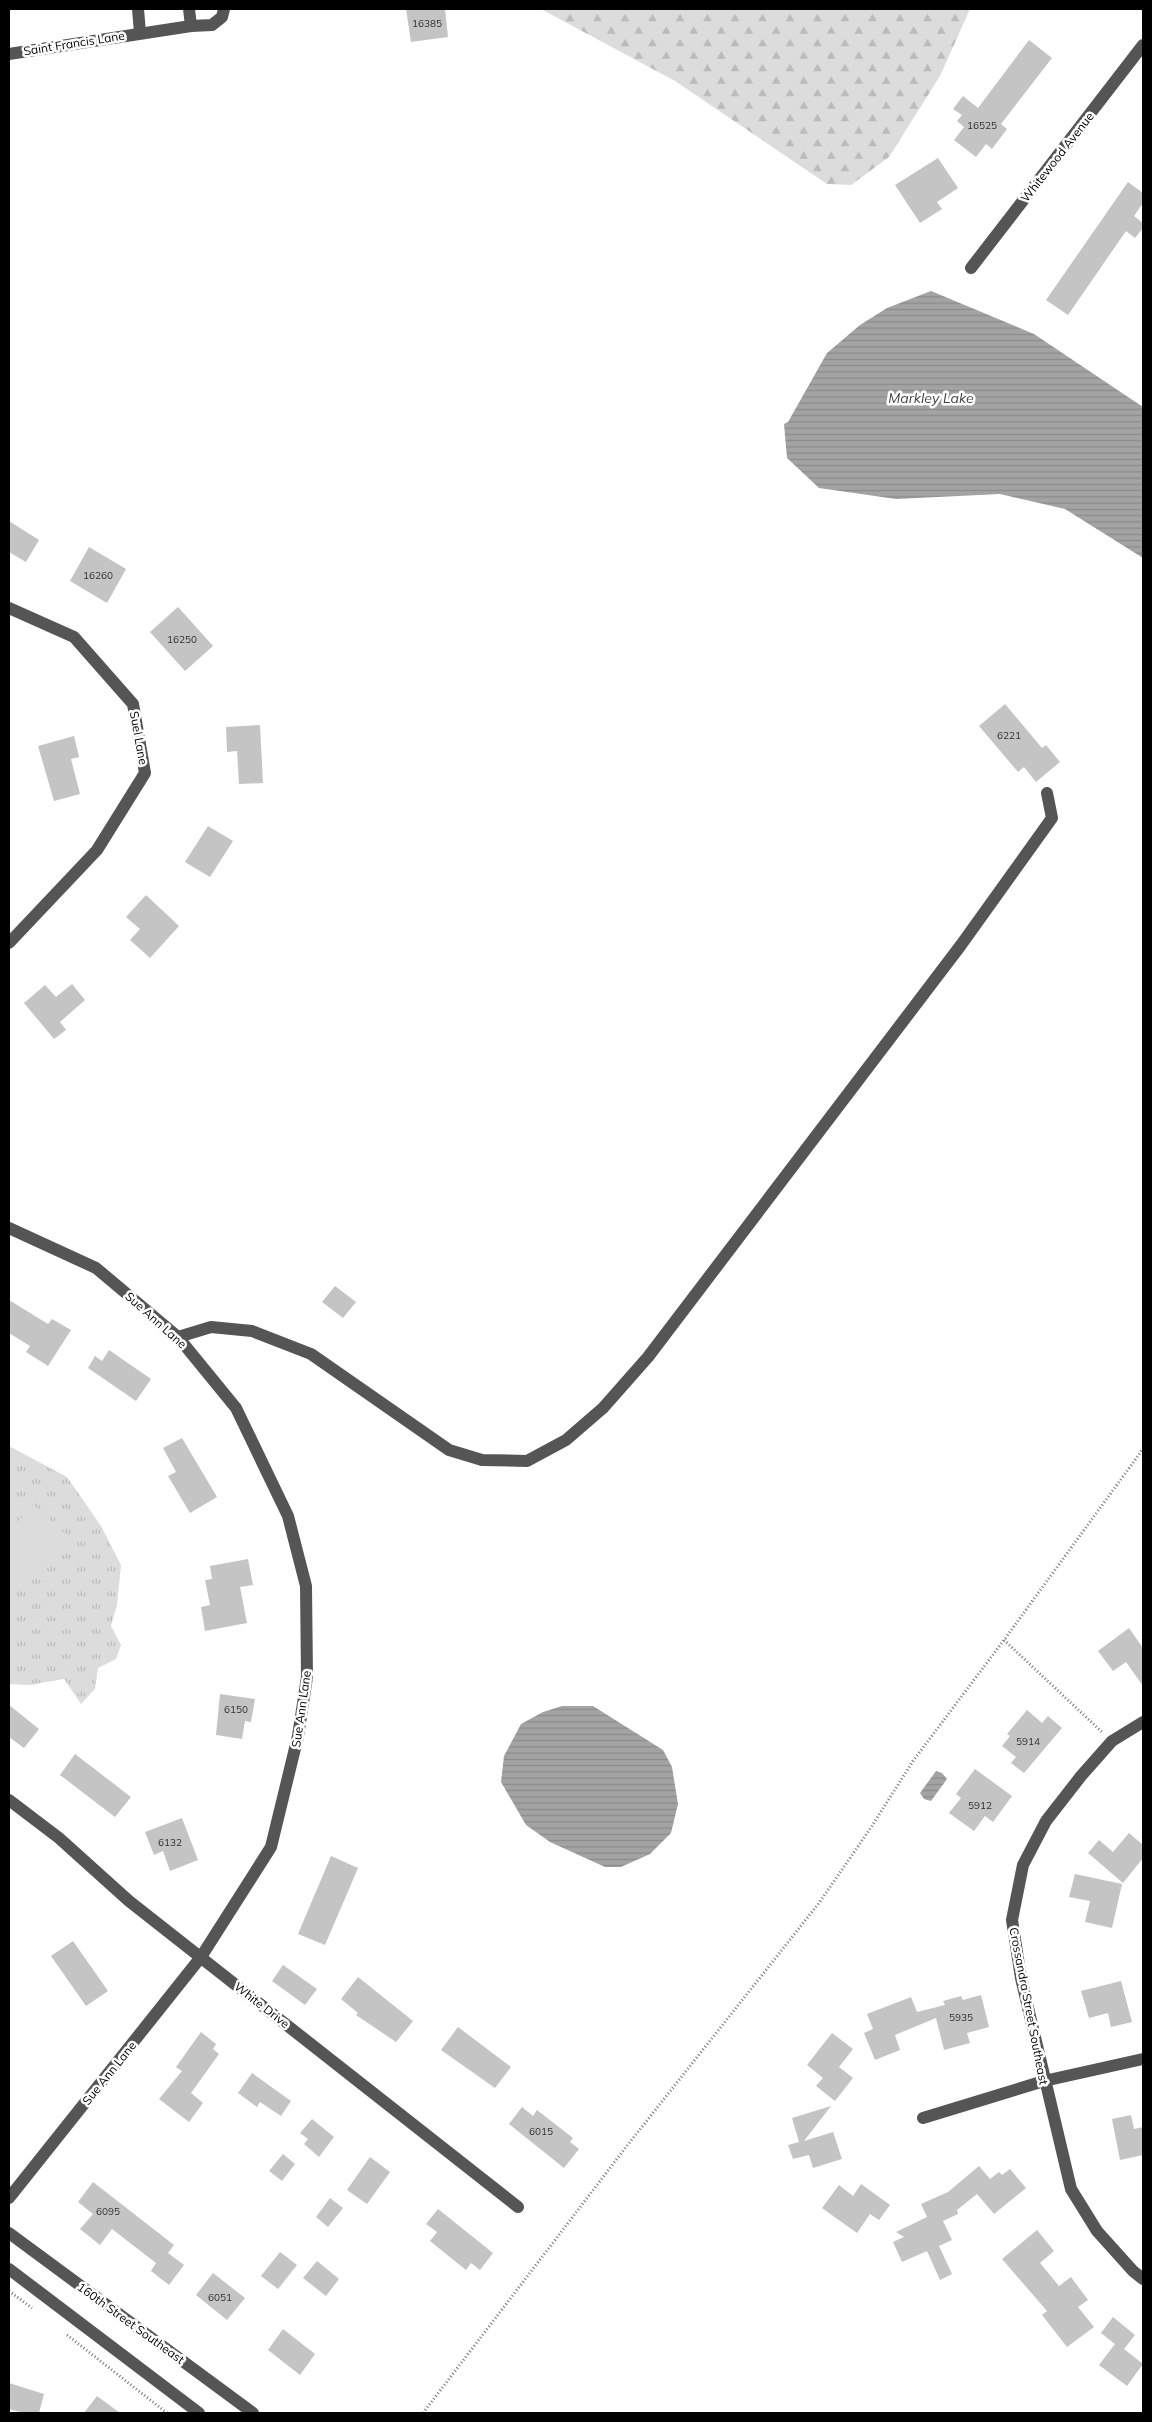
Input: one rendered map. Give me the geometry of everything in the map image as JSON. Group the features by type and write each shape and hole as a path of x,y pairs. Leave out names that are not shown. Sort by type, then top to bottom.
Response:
{"street":[{"name":"Saint Francis Lane","path":"138,9 140,33"},
{"path":"190,9 191,26"},
{"name":"Saint Francis Lane","path":"9,54 140,33 212,25 222,17 224,9"},
{"name":"Whitewood Avenue","path":"971,268 1143,46"},
{"name":"Suel Lane","path":"9,608 74,637 133,704 145,772 97,850 9,943"},
{"path":"178,1337 211,1326 252,1331 310,1354 449,1450 482,1460 526,1461 566,1440 603,1408 648,1357 961,945 1052,818 1047,793"},
{"name":"Sue Ann Lane","path":"9,1228 96,1268 178,1337 236,1408 288,1516 306,1586 307,1677 298,1736 271,1847 201,1957 9,2198"},
{"name":"Crossandra Street Southeast","path":"1143,1722 1112,1741 1081,1776 1046,1821 1023,1865 1012,1920 1021,1978 1071,2189 1097,2231 1133,2271 1143,2278"},
{"name":"White Drive","path":"9,1800 59,1838 129,1901 518,2207"},
{"path":"923,2118 1044,2081 1143,2059"},
{"name":"160th Street Southeast","path":"9,2233 253,2413"},
{"path":"9,2269 199,2413"}],"path":[{"path":"422,2413 620,2154 819,1903 870,1829 913,1761 1143,1449"},
{"path":"1004,1640 1112,1741"},
{"path":"9,2291 37,2312"},
{"path":"59,2328 167,2413"}],"green space":[{"path":"541,9 970,9 940,76 889,157 851,185 827,184 675,81"},
{"path":"9,1446 67,1477 101,1526 121,1565 117,1605 111,1626 121,1645 116,1659 98,1668 95,1689 81,1704 64,1679 30,1685 9,1684"},
{"path":"33,1505 69,1537 19,1592 9,1583 9,1531"}],"water":[{"name":"Markley Lake","path":"931,291 1034,334 1143,407 1143,558 1065,509 1000,494 896,499 819,488 787,458 784,424 788,422 827,353 860,325 887,308"},
{"path":"562,1706 593,1706 663,1750 672,1767 678,1804 671,1833 650,1854 621,1867 605,1867 550,1842 526,1825 501,1782 504,1756 521,1724 543,1712"},
{"path":"936,1771 942,1773 947,1779 931,1801 924,1799 920,1793"}],"building":[{"path":"406,9 445,9 448,37 411,42"},
{"path":"1029,40 1052,58 1001,124 1007,129 992,149 986,144 976,157 954,140 964,127 957,121 962,115 953,109 963,96 978,108"},
{"path":"938,158 958,188 937,202 942,209 920,223 895,185"},
{"path":"1128,182 1143,193 1143,203 1134,216 1143,223 1143,228 1135,238 1126,231 1068,315 1046,300"},
{"path":"9,521 39,540 26,562 9,552"},
{"path":"89,547 126,569 107,603 70,581"},
{"path":"178,607 213,646 185,671 150,632"},
{"path":"1005,704 1042,748 1046,745 1060,762 1036,782 1024,767 1018,772 979,726"},
{"path":"260,725 263,783 239,784 237,751 227,752 226,727"},
{"path":"74,736 79,757 71,759 80,794 54,801 38,746"},
{"path":"208,826 233,841 210,877 185,862"},
{"path":"146,895 179,926 150,958 130,940 140,929 126,917"},
{"path":"72,984 85,1000 60,1022 66,1030 54,1039 24,1003 45,985 56,997"},
{"path":"335,1286 356,1302 343,1318 322,1302"},
{"path":"9,1300 48,1324 52,1319 71,1330 48,1366 26,1352 30,1346 9,1333"},
{"path":"109,1350 151,1379 136,1401 88,1368 95,1356 102,1361"},
{"path":"182,1438 217,1497 190,1513 168,1476 176,1472 163,1448"},
{"path":"248,1559 253,1585 240,1587 247,1623 205,1631 201,1607 210,1605 205,1580 212,1579 210,1566"},
{"path":"1129,1628 1143,1648 1143,1686 1126,1662 1113,1671 1098,1651"},
{"path":"220,1694 255,1699 251,1722 245,1721 242,1739 216,1735"},
{"path":"9,1705 39,1729 24,1748 9,1737"},
{"path":"1027,1710 1042,1723 1048,1716 1062,1728 1024,1773 1011,1763 1016,1757 1002,1746 1010,1736 1007,1734"},
{"path":"75,1754 131,1797 115,1817 60,1775"},
{"path":"975,1769 1012,1796 993,1822 985,1816 974,1831 949,1813 961,1798 956,1794"},
{"path":"182,1818 198,1860 170,1871 163,1851 154,1855 145,1832"},
{"path":"1129,1833 1143,1845 1143,1858 1123,1883 1088,1853 1099,1840 1113,1852"},
{"path":"331,1856 358,1868 325,1945 298,1934"},
{"path":"1075,1874 1122,1884 1112,1928 1085,1922 1090,1901 1069,1897"},
{"path":"73,1941 108,1991 86,2006 51,1956"},
{"path":"283,1965 317,1989 305,2005 272,1981"},
{"path":"358,1977 413,2021 396,2042 356,2015 358,2013 341,1999"},
{"path":"1121,1981 1132,2022 1111,2027 1108,2013 1089,2018 1081,1991"},
{"path":"981,1995 989,2027 967,2033 970,2043 944,2050 936,2018 895,2035 900,2050 875,2060 864,2033 873,2029 867,2014 911,1997 917,2012 945,2005 943,2001 961,1996 963,2000"},
{"path":"458,2027 511,2067 495,2088 441,2050"},
{"path":"201,2032 216,2044 213,2049 219,2054 191,2093 203,2103 189,2122 159,2099 182,2071 176,2067"},
{"path":"832,2033 853,2049 839,2067 853,2078 835,2101 816,2086 823,2078 807,2065"},
{"path":"252,2073 291,2101 281,2116 260,2102 257,2107 238,2093"},
{"path":"831,2106 804,2141 833,2132 842,2159 813,2168 809,2155 793,2159 788,2145 799,2142 792,2118"},
{"path":"522,2107 533,2116 537,2110 573,2138 570,2142 579,2149 564,2168 509,2124"},
{"path":"1131,2115 1134,2129 1143,2127 1143,2155 1120,2160 1112,2119"},
{"path":"312,2119 334,2137 319,2157 304,2144 308,2139 300,2133"},
{"path":"283,2154 295,2164 282,2181 269,2171"},
{"path":"370,2157 390,2172 367,2204 347,2190"},
{"path":"979,2166 990,2179 999,2172 1002,2175 1010,2169 1026,2188 994,2214 977,2194 957,2210 958,2214 943,2221 952,2240 939,2246 952,2274 940,2280 927,2251 902,2262 893,2242 904,2237 896,2232 927,2217 921,2204 948,2192"},
{"path":"93,2182 174,2245 168,2253 184,2265 169,2285 151,2271 156,2263 112,2229 100,2245 80,2229 93,2214 78,2202"},
{"path":"861,2184 890,2205 879,2220 870,2214 857,2233 822,2208 839,2185 853,2196"},
{"path":"330,2198 343,2208 328,2227 316,2217"},
{"path":"438,2209 493,2253 480,2270 471,2263 466,2270 430,2241 437,2232 426,2224"},
{"path":"1037,2230 1054,2251 1040,2263 1059,2286 1071,2277 1088,2300 1078,2307 1094,2327 1067,2347 1042,2315 1047,2311 1002,2259"},
{"path":"280,2252 297,2265 278,2289 261,2276"},
{"path":"317,2261 339,2279 326,2296 303,2278"},
{"path":"213,2273 245,2298 227,2320 196,2295"},
{"path":"1113,2317 1135,2335 1124,2349 1143,2364 1127,2386 1099,2365 1115,2344 1101,2333"},
{"path":"283,2329 315,2354 300,2375 268,2350"},
{"path":"9,2383 44,2394 39,2413 24,2413 9,2409"},
{"path":"97,2396 120,2413 84,2413"}]}
